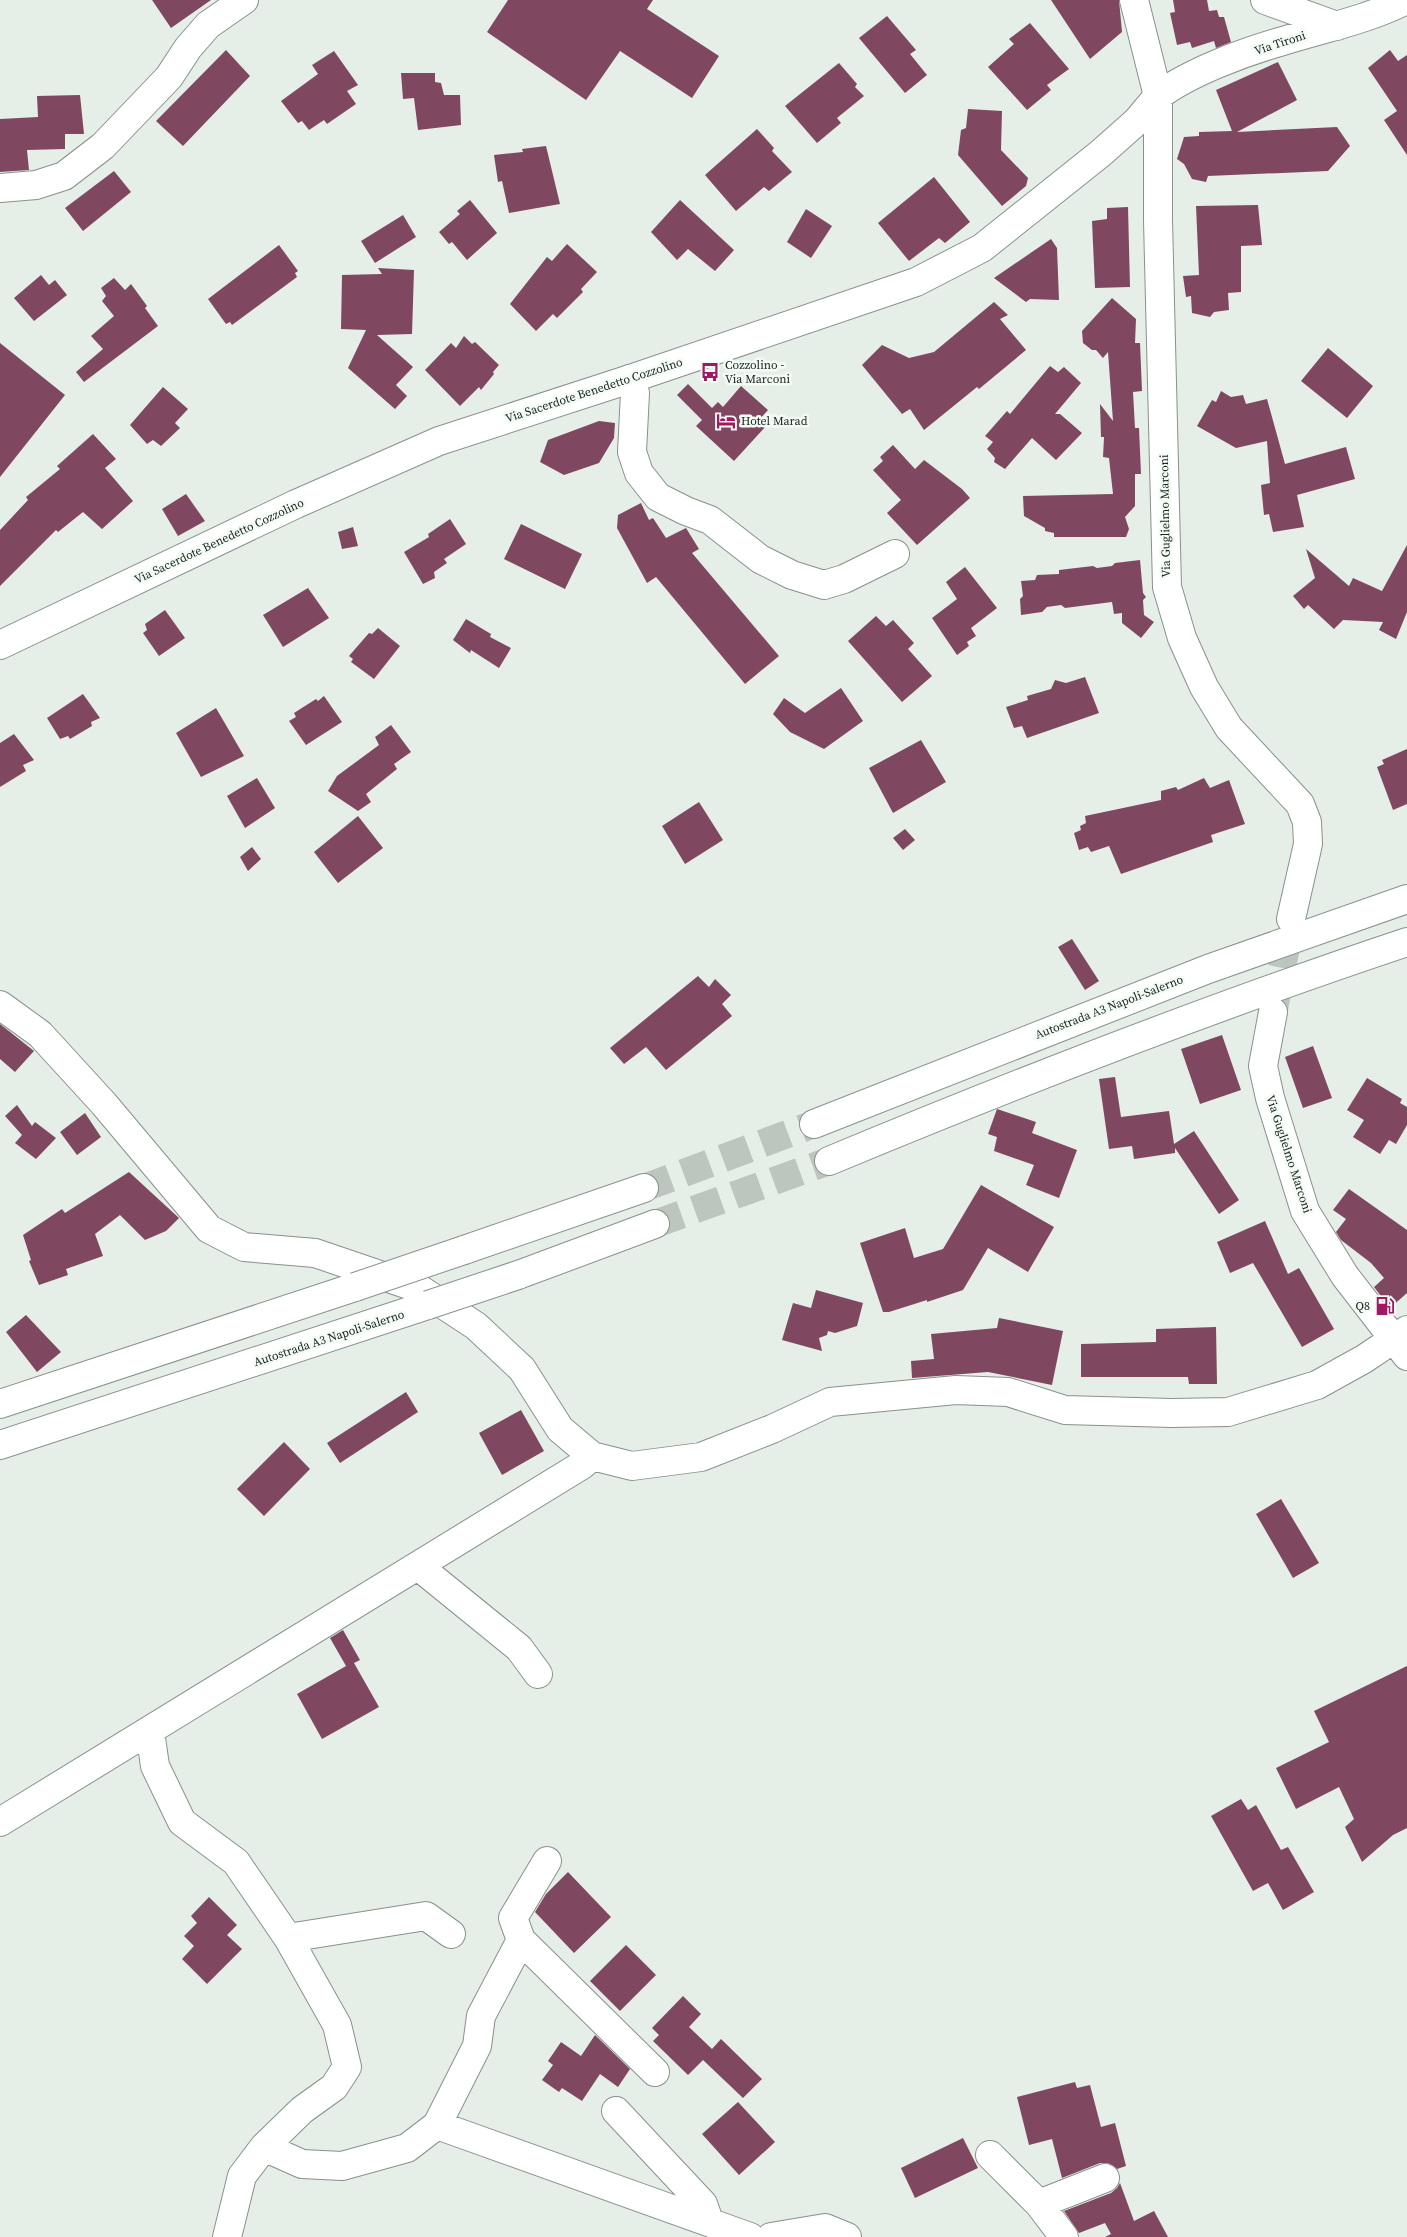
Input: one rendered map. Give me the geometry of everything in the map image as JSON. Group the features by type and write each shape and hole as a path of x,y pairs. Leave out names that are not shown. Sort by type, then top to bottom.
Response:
{"main road":[{"path":"0,188 36,185 64,176 95,152 169,77 188,48 208,26 244,0"},
{"name":"Via Guglielmo Marconi","path":"1134,0 1158,96 1158,220 1167,587 1182,638 1204,687 1229,728 1300,804 1307,822 1308,844 1291,919"},
{"path":"1265,0 1337,26"},
{"name":"Via Tironi","path":"1158,96 1172,86 1224,63 1282,41 1337,26 1406,0"},
{"name":"Via Sacerdote Benedetto Cozzolino","path":"0,645 296,504 439,441 630,380 916,282 982,248 1101,153 1137,121 1158,96"},
{"path":"630,380 636,393 632,452 639,473 658,496 686,512 710,520 760,559 792,575 824,585 844,579 895,554"},
{"name":"Autostrada A3 Napoli-Salerno","path":"814,1124 1208,969 1407,899"},
{"path":"829,1161 953,1109 1217,1008 1407,942"},
{"path":"0,1005 40,1034 104,1104 209,1229 244,1246 316,1253 418,1288 476,1326 522,1369 560,1429 592,1456 632,1466 701,1457 772,1429 830,1402 956,1390 1008,1392 1065,1410 1171,1413 1228,1412 1317,1385 1364,1359 1402,1342"},
{"name":"Via Guglielmo Marconi","path":"1273,1012 1263,1066 1270,1098 1305,1211 1345,1276 1402,1342"},
{"path":"0,1404 355,1288 644,1188"},
{"name":"Autostrada A3 Napoli-Salerno","path":"0,1445 518,1275 656,1224"},
{"path":"0,1822 582,1466 592,1456"},
{"path":"418,1566 520,1648 538,1674"},
{"path":"150,1731 155,1766 182,1822 236,1862 288,1938 337,2024 347,2067 334,2087 302,2110 264,2147 242,2176 227,2237"},
{"path":"548,1861 513,1918 521,1940 654,2072"},
{"path":"288,1938 426,1916 451,1934"},
{"path":"264,2147 302,2164 342,2166 407,2148 437,2125 477,2046 481,2016 521,1940"},
{"path":"616,2111 703,2204 709,2221"},
{"path":"437,2125 750,2237"},
{"path":"990,2155 1040,2204 1064,2237"},
{"path":"1040,2204 1105,2178"},
{"path":"771,2237 826,2228 847,2237"}],"building":[{"path":"152,0 211,0 171,28"},
{"path":"508,0 653,0 647,9 719,56 692,98 620,51 586,100 487,32"},
{"path":"1051,0 1119,0 1122,32 1090,59"},
{"path":"1173,0 1207,0 1209,11 1217,10 1219,17 1224,17 1231,42 1216,48 1214,41 1192,48 1190,42 1177,45 1170,13 1175,12"},
{"path":"887,16 916,50 910,54 927,75 905,93 859,38"},
{"path":"1030,23 1069,69 1047,85 1051,90 1027,110 988,67 1014,44 1009,39"},
{"path":"226,50 250,76 183,146 156,121"},
{"path":"1390,50 1398,61 1407,55 1407,155 1384,120 1397,111 1368,68"},
{"path":"334,51 358,85 347,91 356,104 327,124 324,120 309,130 302,121 298,123 281,101 318,74 312,65"},
{"path":"1278,62 1297,100 1237,132 1337,127 1350,146 1328,171 1208,176 1206,182 1192,179 1184,164 1177,159 1184,137 1199,136 1199,132 1232,131 1216,90"},
{"path":"839,63 857,84 855,87 864,96 837,118 841,123 817,143 785,106"},
{"path":"401,73 435,73 435,82 441,83 444,95 460,95 461,125 418,130 414,98 403,99"},
{"path":"80,95 84,134 65,134 65,149 27,150 29,170 0,172 0,119 38,117 37,96"},
{"path":"968,109 1002,111 1001,150 1028,178 1026,186 1002,206 958,155 961,130 966,128"},
{"path":"757,129 774,148 772,151 792,172 769,191 764,187 736,211 705,175"},
{"path":"546,146 560,204 509,213 502,181 498,182 494,155 523,152 522,149"},
{"path":"114,171 131,192 83,231 65,208"},
{"path":"934,177 970,222 945,243 939,238 909,261 878,223"},
{"path":"470,200 497,233 467,260 452,242 449,244 439,232 460,214 457,211"},
{"path":"680,200 734,250 715,271 688,249 677,260 651,232"},
{"path":"1258,205 1262,245 1241,246 1241,292 1228,293 1229,310 1214,312 1210,317 1192,313 1191,296 1186,297 1183,276 1199,275 1196,206"},
{"path":"1128,207 1130,287 1095,288 1092,221 1107,219 1107,208"},
{"path":"806,209 832,226 811,258 787,242"},
{"path":"403,215 416,237 375,263 361,241"},
{"path":"1051,239 1057,248 1059,300 1030,299 1026,302 994,278"},
{"path":"567,244 597,272 581,289 583,292 557,318 553,314 536,331 510,304 547,257 552,261"},
{"path":"279,245 298,271 295,273 297,277 232,325 230,322 226,324 208,299"},
{"path":"378,268 414,270 412,334 377,335 413,367 396,385 407,396 395,409 348,368 366,330 341,329 342,275 382,274"},
{"path":"41,275 49,285 55,280 67,295 34,321 14,298"},
{"path":"114,278 125,290 131,284 147,306 145,308 158,326 84,382 76,372 103,349 91,336 114,316 102,301 106,296 101,288"},
{"path":"1112,298 1136,319 1135,343 1140,343 1142,391 1133,392 1135,428 1139,428 1141,474 1135,474 1135,506 1125,517 1129,529 1126,537 1054,537 1054,533 1045,531 1045,528 1024,516 1023,496 1113,494 1109,458 1103,457 1104,437 1101,437 1100,404 1113,421 1108,352 1103,358 1096,350 1092,350 1083,343 1082,331"},
{"path":"994,302 1008,315 1000,319 1026,350 979,389 977,387 924,430 910,409 902,414 862,365 882,345 909,358 934,352"},
{"path":"464,336 472,344 475,342 499,365 481,390 479,387 460,406 425,370 451,343 456,348"},
{"path":"0,343 65,395 0,477"},
{"path":"1328,348 1373,386 1347,418 1301,381"},
{"path":"1050,366 1058,372 1064,367 1081,383 1055,414 1060,414 1082,433 1056,460 1032,438 1005,469 994,462 995,458 987,449 993,442 985,436 1007,411 1010,414"},
{"path":"688,384 712,408 718,402 723,407 741,386 768,410 760,419 767,425 734,461 696,426 702,420 677,395"},
{"path":"163,387 188,409 175,423 180,428 161,446 153,440 147,444 130,425"},
{"path":"1221,391 1231,397 1243,395 1246,404 1267,399 1285,464 1346,447 1355,479 1297,495 1304,527 1273,532 1269,514 1264,515 1261,485 1270,483 1267,441 1236,448 1197,426 1212,400 1216,402"},
{"path":"599,421 615,423 614,438 599,463 564,475 540,462 548,440"},
{"path":"93,434 116,459 105,468 133,501 102,529 83,512 58,532 56,530 0,586 0,530 28,500 26,497 60,469 57,466"},
{"path":"893,445 915,469 924,460 962,489 970,498 917,545 887,513 901,500 873,470 883,461 880,457"},
{"path":"186,494 205,521 178,536 162,509"},
{"path":"641,503 649,520 653,518 666,538 686,528 699,549 692,553 779,656 745,684 656,577 647,583 617,528 618,515"},
{"path":"450,519 466,544 444,559 447,563 434,572 435,578 423,584 404,552 429,537 428,534"},
{"path":"521,524 582,554 565,589 504,559"},
{"path":"353,527 358,546 342,549 338,532"},
{"path":"1407,545 1407,612 1396,639 1379,630 1383,622 1343,620 1334,629 1308,605 1304,609 1293,596 1315,578 1306,549 1349,586 1353,578 1382,591"},
{"path":"1140,560 1143,593 1146,597 1143,600 1144,615 1154,622 1141,638 1122,623 1122,613 1114,614 1112,602 1065,608 1061,605 1047,607 1042,612 1021,615 1020,599 1023,596 1021,581 1035,580 1037,575 1059,574 1059,570 1093,566 1097,568 1112,566 1115,563"},
{"path":"965,567 997,608 971,628 976,636 967,642 969,646 957,655 932,618 957,599 946,582"},
{"path":"308,588 329,618 283,647 263,615"},
{"path":"165,610 185,638 159,656 143,633 147,630 145,624"},
{"path":"876,616 886,626 893,620 914,643 908,649 932,676 902,702 848,641"},
{"path":"466,619 491,634 490,637 511,648 499,668 471,650 470,653 453,640"},
{"path":"378,628 400,646 374,679 351,662 353,659 349,656 369,633 372,634"},
{"path":"1085,677 1099,713 1027,738 1022,726 1014,728 1006,707 1028,700 1027,696 1051,689 1055,680 1066,683"},
{"path":"841,688 863,721 824,749 790,732 773,714 784,698 805,713"},
{"path":"83,694 100,718 91,722 92,726 70,739 68,736 60,739 47,718"},
{"path":"324,696 342,722 306,745 289,721 296,717 294,713"},
{"path":"216,708 244,756 201,777 176,733"},
{"path":"391,725 411,752 394,764 397,769 366,794 371,802 358,811 328,791 337,776 379,745 375,737"},
{"path":"14,734 34,760 23,765 26,771 0,787 0,743"},
{"path":"921,740 946,782 893,813 869,768"},
{"path":"1407,749 1407,804 1393,810 1377,767 1384,764 1382,760"},
{"path":"257,778 275,808 245,828 227,796"},
{"path":"1204,778 1210,788 1229,780 1245,824 1211,835 1213,842 1121,874 1109,846 1091,852 1088,847 1079,850 1074,833 1081,830 1080,826 1086,823 1085,816 1161,800 1161,791 1176,787 1178,790"},
{"path":"699,802 723,840 685,864 662,826"},
{"path":"358,816 383,848 338,883 314,852"},
{"path":"905,829 915,840 903,850 893,838"},
{"path":"252,847 261,859 248,871 240,857"},
{"path":"1072,939 1099,981 1085,990 1058,947"},
{"path":"698,976 709,987 715,979 731,995 722,1004 732,1016 666,1070 646,1047 624,1064 610,1048"},
{"path":"0,1024 34,1051 15,1072 0,1059"},
{"path":"1222,1035 1241,1090 1200,1104 1181,1049"},
{"path":"1313,1046 1332,1098 1303,1108 1285,1057"},
{"path":"1115,1077 1121,1117 1169,1111 1174,1144 1194,1131 1239,1200 1219,1214 1175,1148 1175,1153 1134,1159 1132,1146 1109,1149 1099,1079"},
{"path":"1367,1078 1402,1099 1400,1103 1407,1107 1407,1125 1396,1144 1389,1140 1380,1154 1353,1137 1364,1120 1347,1110"},
{"path":"17,1105 32,1126 35,1122 56,1138 36,1159 15,1143 22,1135 5,1116"},
{"path":"997,1109 1036,1122 1032,1133 1077,1150 1059,1198 1026,1185 1034,1165 994,1151 997,1137 988,1134"},
{"path":"85,1113 101,1137 77,1155 60,1132"},
{"path":"129,1172 179,1218 166,1231 145,1240 120,1215 95,1234 103,1256 66,1269 68,1275 39,1285 29,1261 31,1260 23,1235 62,1209 65,1213"},
{"path":"981,1185 1054,1227 1028,1272 988,1248 963,1290 927,1302 927,1300 889,1312 883,1312 860,1243 905,1228 914,1258 943,1249"},
{"path":"1349,1189 1407,1230 1407,1293 1390,1308 1374,1287 1384,1278 1371,1263 1341,1240 1336,1232 1346,1219 1333,1210"},
{"path":"1265,1221 1288,1274 1299,1268 1334,1329 1302,1347 1253,1263 1230,1273 1217,1242"},
{"path":"816,1290 863,1303 857,1326 835,1333 828,1331 827,1335 819,1338 822,1351 782,1340 793,1303 811,1308"},
{"path":"26,1315 61,1352 37,1372 6,1332"},
{"path":"999,1318 1063,1331 1052,1385 988,1372 912,1378 911,1361 934,1359 931,1334 997,1328"},
{"path":"1216,1327 1217,1384 1189,1384 1188,1377 1081,1377 1081,1344 1156,1342 1156,1329"},
{"path":"406,1392 418,1412 340,1463 327,1443"},
{"path":"521,1410 544,1451 502,1475 479,1433"},
{"path":"284,1442 310,1469 264,1516 237,1489"},
{"path":"1281,1499 1319,1563 1293,1578 1256,1514"},
{"path":"343,1630 360,1660 354,1663 379,1707 322,1739 297,1694 346,1666 330,1638"},
{"path":"1407,1666 1407,1828 1393,1835 1362,1862 1345,1827 1354,1819 1339,1787 1296,1809 1276,1768 1329,1742 1314,1711"},
{"path":"1241,1799 1248,1810 1256,1805 1281,1850 1288,1847 1314,1892 1283,1910 1268,1883 1253,1891 1211,1816"},
{"path":"568,1872 611,1917 574,1953 535,1912 546,1894"},
{"path":"209,1897 237,1925 227,1935 242,1949 207,1984 182,1959 194,1946 184,1936 197,1923 191,1916"},
{"path":"626,1945 656,1975 620,2011 590,1981"},
{"path":"683,1996 701,2014 689,2027 712,2049 721,2039 762,2079 743,2098 703,2060 688,2075 653,2041 659,2035 652,2028"},
{"path":"595,2035 630,2069 618,2087 600,2074 582,2101 562,2088 559,2092 542,2080 553,2065 548,2061 561,2042 581,2056"},
{"path":"1075,2082 1077,2088 1090,2085 1101,2127 1115,2123 1126,2166 1117,2169 1108,2163 1100,2163 1062,2178 1052,2139 1029,2145 1017,2097"},
{"path":"738,2102 775,2142 739,2175 702,2134"},
{"path":"963,2138 978,2168 915,2198 901,2168"},
{"path":"1120,2183 1134,2221 1154,2211 1168,2237 1105,2237 1111,2234 1105,2223 1079,2233 1064,2211 1111,2193"}],"tunnel":[{"path":"1274,1009 1291,921"},
{"path":"644,1188 814,1124"},
{"path":"655,1224 829,1161"}],"place":[{"name":"Cozzolino - Via Marconi","path":"710,372"},
{"name":"Hotel Marad","path":"726,421"},
{"name":"Q8","path":"1385,1306"}]}
